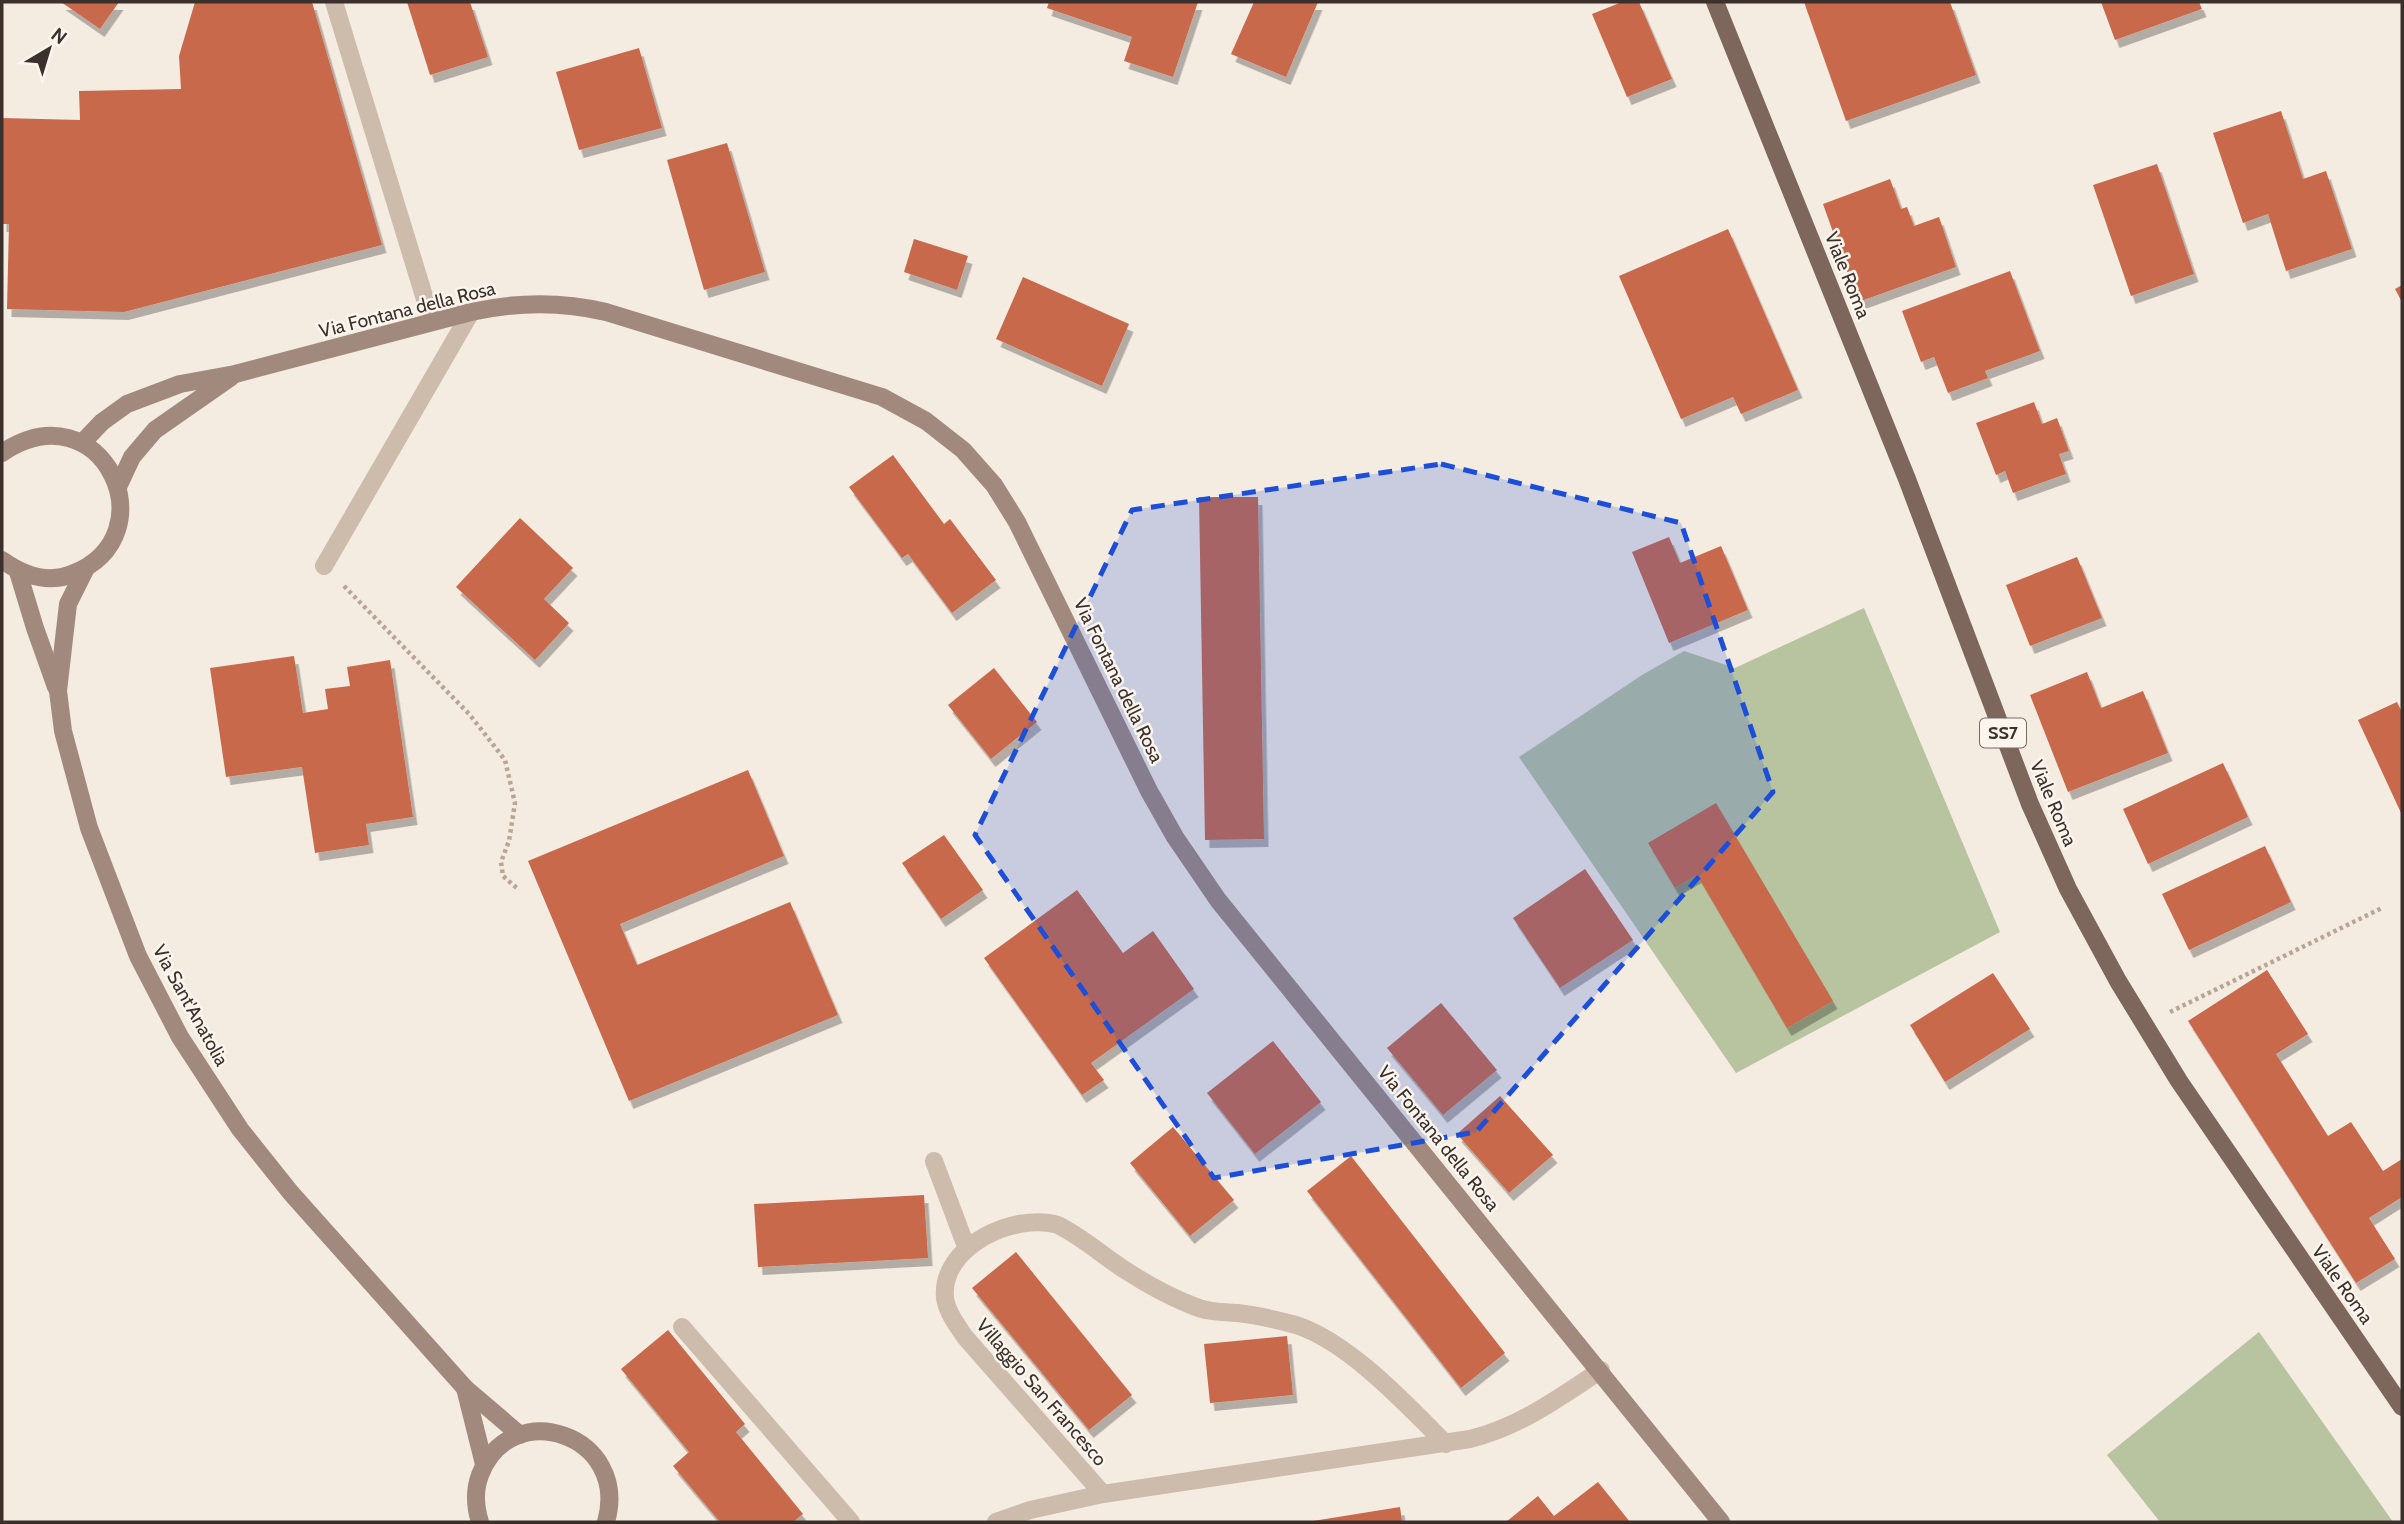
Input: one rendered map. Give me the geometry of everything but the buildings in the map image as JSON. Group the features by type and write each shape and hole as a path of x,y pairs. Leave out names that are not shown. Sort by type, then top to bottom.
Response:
{"main road":[{"name":"Viale Roma","path":"1715,2 1902,466 2030,804 2068,890 2144,1025 2216,1136 2402,1407"},
{"name":"Via Fontana della Rosa","path":"82,443 102,422 127,404 180,384 235,374 471,312 543,303 606,312 882,397 926,421 963,450 994,485 1017,522 1138,769 1189,858 1225,909 1601,1370 1721,1522"},
{"name":"Via Fontana della Rosa","path":"118,487 132,457 155,430 235,374"},
{"path":"2,560 18,572 41,578 64,577 86,568 104,553 116,533 121,510 118,487 105,463 82,443 62,436 40,435 7,447"},
{"name":"Via Sant'Anatolia","path":"86,568 68,604 58,691 66,742 93,840 138,956 180,1037 240,1129 290,1193 465,1388 520,1435"},
{"path":"18,572 58,691"},
{"name":"Via Sant'Anatolia","path":"465,1388 484,1464 476,1487 475,1518"},
{"path":"484,1464 506,1442 520,1435 543,1431 565,1435 585,1446 600,1463 609,1484 610,1507 606,1522"}],"street":[{"path":"334,2 432,322"},
{"path":"324,566 471,312"},
{"path":"934,1161 967,1249"},
{"name":"Villaggio San Francesco","path":"1103,1494 954,1322 945,1298 947,1279 967,1249 999,1230 1020,1223 1042,1221 1058,1225 1149,1285 1192,1306 1217,1312 1255,1315 1298,1326 1322,1337 1348,1354 1390,1389 1446,1444"},
{"path":"682,1327 850,1522"},
{"name":"Villaggio San Francesco","path":"996,1522 1030,1510 1103,1494 1446,1444 1492,1434 1553,1403 1601,1370"}],"path":[{"path":"324,566 470,715 505,760 515,803 509,841 501,862 503,876 519,890"},
{"path":"2144,1025 2382,908"}],"highlighted area":[{"path":"1441,464 1681,523 1773,792 1476,1132 1214,1178 975,835 1132,510"}],"green space":[{"path":"1864,608 2000,932 1736,1073 1519,757 1642,675 1684,651 1735,668"},
{"path":"2259,1332 2393,1522 2160,1522 2107,1455"}]}
